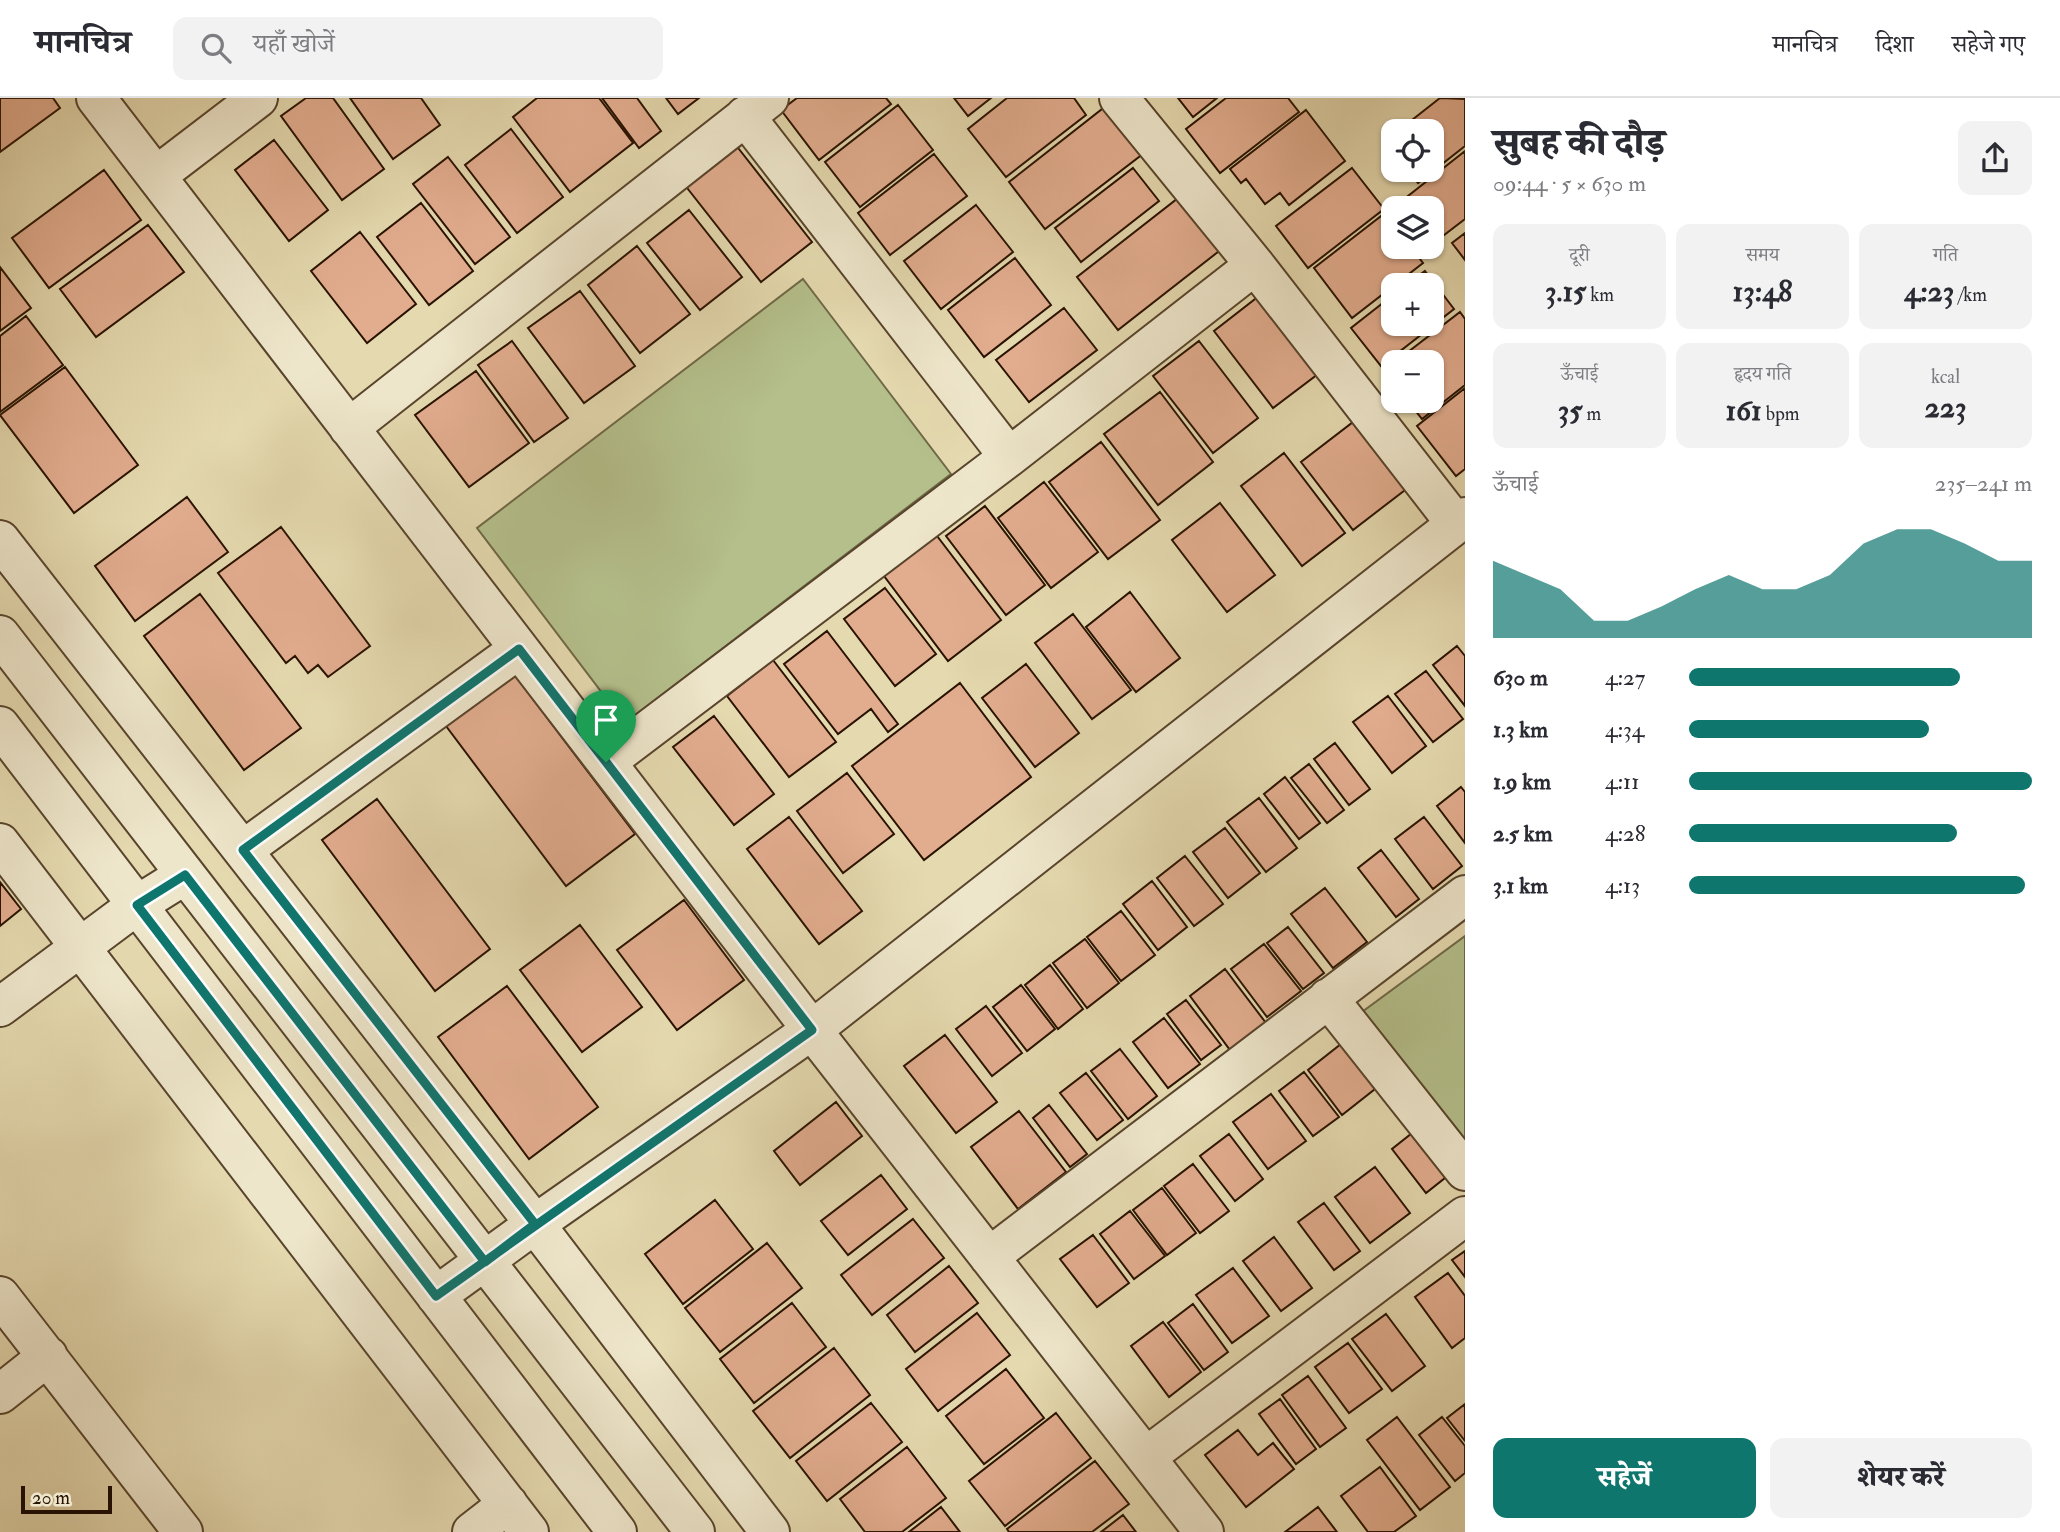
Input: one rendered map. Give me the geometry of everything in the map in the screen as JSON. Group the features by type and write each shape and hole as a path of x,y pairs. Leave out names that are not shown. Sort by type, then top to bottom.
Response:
{"street":[{"path":"96,98 812,1030 1204,1532"},
{"path":"156,176 258,98"},
{"path":"436,1296 812,1030 1460,520 1119,98"},
{"path":"349,428 757,107 1009,457"},
{"path":"606,762 1009,457 1255,265"},
{"path":"0,540 535,1224 770,1532"},
{"path":"0,635 695,1532"},
{"path":"243,850 519,649"},
{"path":"4,737 137,905 617,1532"},
{"path":"0,843 519,1518 472,1532"},
{"path":"0,1007 137,905 185,875"},
{"path":"989,1257 1465,895"},
{"path":"1328,998 1465,1171"},
{"path":"1146,1457 1465,1216"},
{"path":"0,1296 183,1532"},
{"path":"0,1394 48,1356"}],"green space":[{"path":"803,279 951,474 625,723 477,528"},
{"path":"1465,936 1465,1147 1362,1012"}],"building":[{"path":"0,98 53,98 60,108 0,152"},
{"path":"306,98 333,98 384,169 342,200 281,116"},
{"path":"350,98 421,98 440,125 393,159"},
{"path":"537,98 599,98 633,143 570,192 513,117"},
{"path":"602,98 637,98 661,131 639,148"},
{"path":"666,98 699,98 678,114"},
{"path":"797,98 886,98 891,104 819,160 781,110"},
{"path":"954,98 991,98 968,116"},
{"path":"1007,98 1074,98 1086,115 1006,177 968,129"},
{"path":"1178,98 1217,98 1193,117"},
{"path":"1226,98 1288,98 1299,112 1220,173 1186,129"},
{"path":"1440,98 1465,99 1465,146 1444,163 1444,119 1413,119"},
{"path":"1111,102 1148,150 1045,229 1009,182"},
{"path":"898,105 933,150 860,207 825,162"},
{"path":"1306,110 1345,161 1289,205 1280,193 1265,204 1246,179 1241,183 1230,169"},
{"path":"511,129 563,197 517,233 465,165"},
{"path":"274,140 328,210 289,241 235,170"},
{"path":"735,144 812,242 761,282 684,184"},
{"path":"1465,151 1465,219 1444,235 1444,196 1408,196 1426,182 1444,182 1444,168"},
{"path":"934,154 967,196 890,255 858,213"},
{"path":"448,157 510,237 475,264 413,184"},
{"path":"1133,168 1159,201 1081,262 1055,228"},
{"path":"1352,168 1381,205 1381,211 1308,268 1276,226"},
{"path":"104,170 141,220 49,288 12,238"},
{"path":"1182,195 1223,248 1118,330 1077,277"},
{"path":"421,203 473,271 429,305 377,237"},
{"path":"976,205 1013,252 941,309 904,261"},
{"path":"689,210 742,277 700,310 647,243"},
{"path":"1381,216 1381,259 1420,259 1423,263 1410,273 1381,273 1381,296 1352,318 1314,268"},
{"path":"148,225 184,272 96,337 60,289"},
{"path":"360,232 416,304 367,343 311,271"},
{"path":"1465,233 1465,260 1452,243"},
{"path":"637,246 690,314 640,353 588,285"},
{"path":"1015,258 1051,305 984,357 948,310"},
{"path":"0,267 31,308 0,331"},
{"path":"580,291 635,366 584,403 528,328"},
{"path":"1259,296 1318,374 1273,408 1214,331"},
{"path":"1444,296 1454,309 1444,317"},
{"path":"1381,304 1381,336 1419,336 1401,350 1381,350 1381,366 1351,328"},
{"path":"1064,308 1097,350 1029,402 996,360"},
{"path":"1460,312 1465,319 1465,385 1444,402 1444,350 1411,350 1429,336 1444,336 1444,324"},
{"path":"26,316 63,365 0,412 0,336"},
{"path":"512,341 568,418 534,442 478,365"},
{"path":"1199,341 1258,418 1213,453 1153,376"},
{"path":"65,367 138,465 74,513 0,415"},
{"path":"476,371 529,443 469,487 415,415"},
{"path":"1465,388 1465,469 1456,476 1417,426 1433,413 1444,413 1444,405"},
{"path":"1160,392 1213,462 1158,505 1104,434"},
{"path":"1417,413 1430,413 1422,419"},
{"path":"1357,419 1409,487 1353,530 1301,462"},
{"path":"1101,442 1160,520 1108,559 1049,482"},
{"path":"1284,453 1345,533 1302,566 1241,486"},
{"path":"1044,482 1098,552 1051,588 998,518"},
{"path":"187,497 228,552 135,621 95,566"},
{"path":"1220,503 1275,575 1227,612 1172,540"},
{"path":"985,506 1045,585 1006,615 946,536"},
{"path":"281,527 370,646 328,677 318,665 308,673 295,656 286,663 218,573"},
{"path":"931,528 1001,620 948,661 878,568"},
{"path":"885,588 936,654 895,686 844,619"},
{"path":"1130,592 1180,658 1136,692 1086,627"},
{"path":"200,594 301,728 244,770 144,636"},
{"path":"1073,614 1131,690 1092,719 1035,643"},
{"path":"827,631 898,724 888,732 871,709 838,734 784,664"},
{"path":"1457,646 1465,656 1465,706 1433,665"},
{"path":"773,660 836,742 789,777 727,696"},
{"path":"1026,664 1079,733 1035,767 982,698"},
{"path":"511,670 635,834 566,886 443,722"},
{"path":"1426,671 1463,719 1433,742 1395,694"},
{"path":"960,683 1031,777 924,860 852,766"},
{"path":"1388,696 1426,746 1392,773 1353,722"},
{"path":"714,716 774,794 734,825 673,747"},
{"path":"1335,743 1370,789 1349,805 1314,759"},
{"path":"1309,764 1344,810 1327,823 1291,778"},
{"path":"847,773 894,834 843,873 797,811"},
{"path":"1285,777 1320,823 1299,839 1264,794"},
{"path":"1461,787 1465,792 1465,843 1437,806"},
{"path":"1259,798 1297,848 1266,872 1227,822"},
{"path":"377,799 490,949 435,991 322,840"},
{"path":"789,817 862,911 819,944 747,849"},
{"path":"1424,817 1462,866 1433,889 1395,839"},
{"path":"1225,828 1260,873 1228,898 1193,852"},
{"path":"1381,850 1419,899 1396,917 1358,868"},
{"path":"1185,856 1223,904 1194,926 1157,878"},
{"path":"1152,881 1187,927 1158,950 1123,904"},
{"path":"0,882 21,909 0,926"},
{"path":"1325,888 1367,942 1333,968 1291,914"},
{"path":"684,900 744,980 677,1030 617,950"},
{"path":"1121,911 1155,955 1121,981 1087,937"},
{"path":"580,925 642,1007 582,1052 520,970"},
{"path":"1288,927 1324,973 1303,989 1267,943"},
{"path":"1085,939 1119,983 1087,1008 1053,963"},
{"path":"1264,944 1301,991 1267,1017 1231,969"},
{"path":"1050,965 1083,1009 1058,1029 1025,985"},
{"path":"1225,969 1266,1023 1230,1050 1190,996"},
{"path":"1021,985 1055,1029 1027,1051 993,1007"},
{"path":"507,986 598,1107 529,1159 438,1037"},
{"path":"1186,1000 1221,1045 1201,1060 1167,1014"},
{"path":"986,1006 1022,1053 992,1076 956,1029"},
{"path":"1164,1018 1200,1064 1168,1088 1133,1042"},
{"path":"945,1035 997,1102 956,1133 904,1066"},
{"path":"1341,1044 1375,1089 1342,1115 1308,1070"},
{"path":"1120,1049 1157,1096 1128,1119 1091,1071"},
{"path":"1304,1072 1339,1117 1313,1136 1279,1091"},
{"path":"1086,1073 1123,1120 1097,1140 1060,1093"},
{"path":"1271,1094 1306,1141 1268,1169 1233,1122"},
{"path":"836,1102 862,1136 800,1185 774,1151"},
{"path":"1049,1105 1087,1154 1070,1167 1033,1118"},
{"path":"1019,1111 1066,1172 1018,1209 971,1147"},
{"path":"1421,1126 1455,1170 1426,1193 1392,1149"},
{"path":"1229,1134 1263,1179 1235,1201 1200,1156"},
{"path":"1193,1164 1229,1211 1200,1233 1164,1186"},
{"path":"1375,1167 1410,1213 1370,1243 1335,1197"},
{"path":"881,1175 907,1209 848,1255 821,1221"},
{"path":"1162,1188 1196,1233 1167,1255 1133,1210"},
{"path":"715,1200 753,1249 683,1304 645,1254"},
{"path":"1324,1203 1360,1251 1334,1270 1298,1222"},
{"path":"1130,1211 1165,1256 1134,1279 1100,1234"},
{"path":"913,1219 944,1258 872,1315 841,1275"},
{"path":"1093,1235 1129,1283 1097,1307 1060,1259"},
{"path":"1274,1237 1312,1288 1281,1311 1243,1261"},
{"path":"767,1243 802,1288 720,1352 685,1308"},
{"path":"1465,1251 1465,1277 1452,1260"},
{"path":"949,1266 978,1303 915,1352 887,1315"},
{"path":"1233,1268 1269,1316 1232,1343 1196,1295"},
{"path":"1448,1273 1465,1296 1465,1338 1452,1348 1415,1297"},
{"path":"792,1303 826,1347 754,1403 720,1359"},
{"path":"1193,1304 1228,1352 1204,1370 1168,1323"},
{"path":"977,1313 1010,1355 938,1411 906,1369"},
{"path":"1386,1314 1425,1366 1392,1391 1352,1339"},
{"path":"1163,1322 1201,1372 1169,1397 1131,1346"},
{"path":"1348,1343 1382,1389 1349,1413 1315,1367"},
{"path":"834,1348 870,1395 790,1458 753,1411"},
{"path":"1006,1369 1044,1418 984,1464 946,1416"},
{"path":"1308,1376 1346,1428 1320,1447 1282,1395"},
{"path":"1280,1399 1316,1449 1296,1464 1259,1414"},
{"path":"871,1403 902,1442 827,1501 796,1461"},
{"path":"1465,1404 1465,1441 1447,1418"},
{"path":"1056,1413 1091,1458 1005,1526 969,1481"},
{"path":"1397,1417 1450,1487 1420,1510 1367,1440"},
{"path":"1442,1417 1465,1446 1465,1473 1455,1481 1419,1435"},
{"path":"1238,1430 1258,1455 1273,1443 1294,1469 1246,1507 1205,1455"},
{"path":"907,1447 946,1498 902,1532 865,1532 840,1499"},
{"path":"1095,1461 1129,1504 1092,1532 1009,1532 1007,1529"},
{"path":"1380,1467 1416,1516 1394,1532 1368,1532 1341,1496"},
{"path":"941,1507 960,1532 909,1532"},
{"path":"1318,1507 1337,1532 1285,1532"},
{"path":"1123,1515 1136,1532 1101,1532"}],"route":[{"path":"606,762 519,649 243,850 535,1224 485,1262 185,875 137,905 436,1296 485,1262 535,1224 812,1030 606,762"}]}
